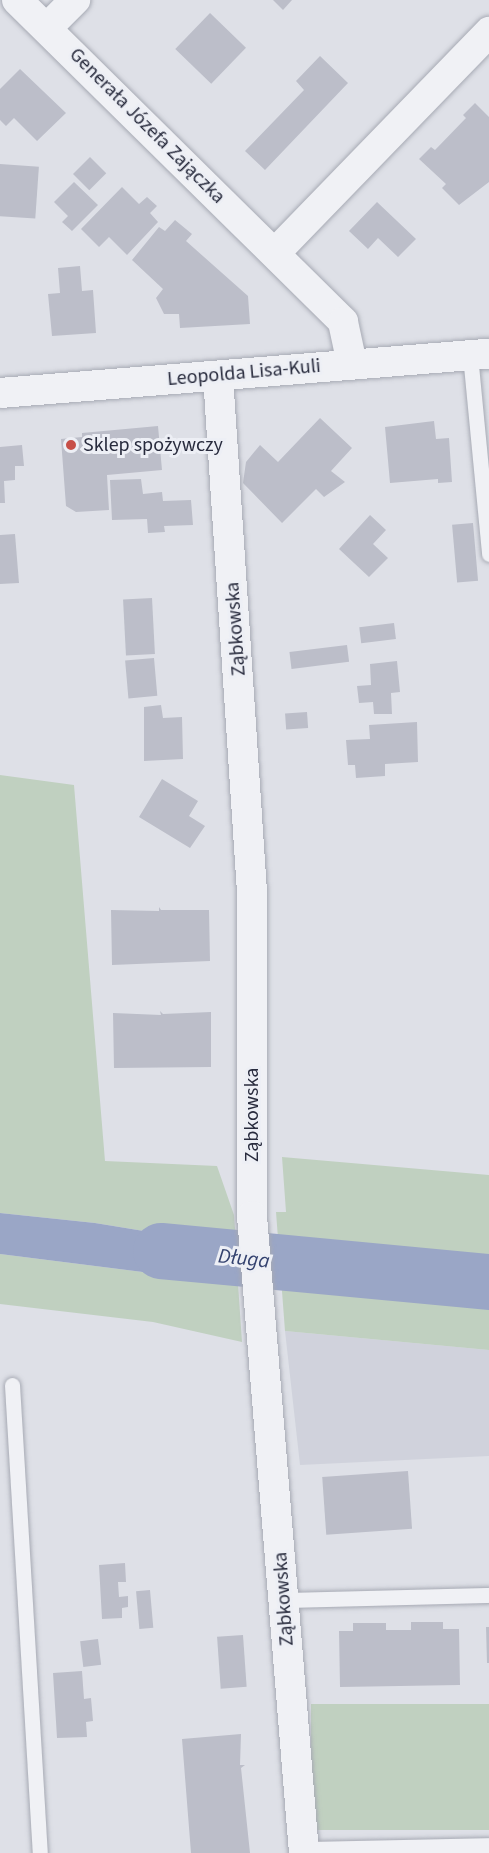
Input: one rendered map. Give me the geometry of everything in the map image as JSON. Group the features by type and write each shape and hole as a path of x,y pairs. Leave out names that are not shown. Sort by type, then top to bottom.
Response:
{"street":[{"name":"Generała Józefa Zajączka","path":"17,0 48,28 343,322 352,364"},
{"path":"48,28 75,0"},
{"path":"275,253 489,32"},
{"name":"Leopolda Lisa-Kuli","path":"0,393 479,354"},
{"name":"Ząbkowska","path":"218,375 252,892 252,1216 304,1851"}],"lane":[{"path":"479,354 489,554"},
{"path":"12,1385 40,1853"},
{"path":"284,1600 489,1594"},
{"path":"304,1851 489,1845"}],"shaded area":[{"path":"285,1331 489,1350 489,1456 300,1465"}],"green space":[{"path":"0,775 74,785 105,1161 217,1166 234,1215 236,1242 223,1244 95,1223 0,1213"},
{"path":"282,1157 489,1175 489,1350 285,1331 276,1212 286,1212"},
{"path":"0,1254 238,1284 242,1342 153,1322 0,1304"},
{"path":"311,1704 489,1704 489,1830 311,1830"}],"water":[{"path":"0,1213 95,1223 223,1244 236,1242 238,1284 0,1254"},
{"path":"278,1235 489,1258 489,1300 281,1286"}],"building":[{"path":"273,0 292,0 283,10"},
{"path":"210,13 246,48 211,84 175,49"},
{"path":"320,56 348,83 265,170 245,151 304,90 296,81"},
{"path":"20,69 66,113 37,141 14,118 6,126 0,120 0,89"},
{"path":"475,103 489,117 489,182 459,205 442,188 446,184 419,159 431,147 435,150 466,118 463,115"},
{"path":"90,157 106,173 89,190 73,174"},
{"path":"0,164 39,167 35,219 0,216"},
{"path":"74,182 98,205 72,231 62,222 68,216 54,202"},
{"path":"122,187 139,204 147,197 157,206 150,213 158,222 127,255 109,237 99,247 81,229"},
{"path":"377,202 416,239 398,257 378,238 368,249 349,231"},
{"path":"175,220 192,234 186,241 248,296 250,324 180,328 179,314 164,314 156,298 163,289 132,260 159,227 165,231"},
{"path":"80,266 82,291 93,290 96,333 52,336 48,294 60,293 58,268"},
{"path":"320,418 352,448 331,471 345,482 324,497 316,489 282,523 243,483 246,462 260,445 278,462"},
{"path":"434,421 436,439 449,438 452,482 438,483 438,479 390,483 385,427"},
{"path":"158,426 162,470 107,475 109,510 76,512 66,506 61,439 82,437 82,433"},
{"path":"22,445 24,466 15,466 15,480 4,481 5,503 0,503 0,447"},
{"path":"141,479 143,494 162,492 163,501 191,500 193,525 164,526 165,532 148,533 147,519 112,520 110,480"},
{"path":"370,515 386,530 373,544 388,558 369,577 339,549"},
{"path":"473,523 478,581 457,583 452,525"},
{"path":"15,534 19,583 0,584 0,535"},
{"path":"152,598 155,654 126,655 123,600"},
{"path":"394,623 396,639 361,643 359,627"},
{"path":"347,645 349,662 292,669 289,652"},
{"path":"154,658 157,696 128,698 125,661"},
{"path":"397,661 400,692 391,693 392,714 374,714 373,702 359,703 357,686 371,685 370,664"},
{"path":"161,705 163,718 182,717 183,759 144,761 144,707"},
{"path":"307,712 308,728 286,729 285,714"},
{"path":"417,722 418,762 385,764 385,776 356,778 355,765 348,765 346,740 370,739 369,725"},
{"path":"162,779 198,801 189,816 205,826 190,848 139,817"},
{"path":"159,907 161,910 209,910 210,961 112,965 111,910 159,911"},
{"path":"160,1011 163,1014 211,1012 211,1067 114,1068 113,1013 161,1015"},
{"path":"408,1471 412,1529 326,1535 322,1477"},
{"path":"125,1563 126,1582 118,1582 119,1597 128,1596 128,1607 122,1608 122,1618 102,1619 99,1565"},
{"path":"150,1590 153,1628 139,1629 136,1591"},
{"path":"411,1622 443,1622 443,1629 459,1629 460,1685 340,1687 339,1631 353,1631 353,1623 386,1623 386,1630 411,1630"},
{"path":"486,1627 489,1627 489,1663 487,1663"},
{"path":"243,1635 247,1687 221,1689 217,1637"},
{"path":"98,1639 101,1665 83,1667 80,1641"},
{"path":"82,1671 84,1699 91,1698 93,1721 86,1722 87,1737 57,1738 53,1673"},
{"path":"241,1734 240,1765 245,1765 241,1768 250,1853 191,1853 182,1739"}],"waterway":[{"name":"Długa","path":"161,1251 489,1282"}],"place":[{"name":"Sklep spożywczy","path":"71,445"}]}
